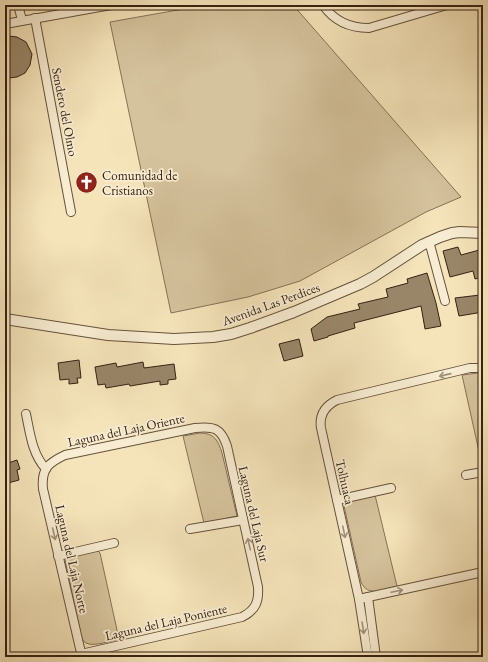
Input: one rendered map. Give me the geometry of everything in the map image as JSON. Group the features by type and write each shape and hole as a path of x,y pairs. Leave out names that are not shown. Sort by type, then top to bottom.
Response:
{"street":[{"path":"18,5 22,20"},
{"path":"5,24 92,6 111,5"},
{"path":"323,5 327,11 345,24 358,28 369,28 447,5"},
{"name":"Sendero del Olmo","path":"35,18 72,212"},
{"name":"Avenida Las Perdices","path":"5,319 108,335 174,339 213,337 231,334 300,309 360,284 374,277 429,241 452,233 483,233"},
{"path":"429,241 445,301"},
{"name":"Tolhuaca","path":"368,657 359,599 320,424 321,416 328,405 337,400 470,368 483,368"},
{"path":"26,414 35,452 41,464 46,469"},
{"name":"Laguna del Laja Oriente","path":"46,469 55,460 65,455 195,428 211,427 215,429"},
{"name":"Laguna del Laja Sur","path":"215,429 222,435 227,446 258,587 259,597 254,609"},
{"name":"Laguna del Laja Norte","path":"46,469 43,476 44,489 81,656"},
{"path":"466,475 483,472"},
{"path":"337,500 391,488"},
{"path":"190,529 243,520"},
{"path":"58,556 114,543"},
{"path":"359,599 483,572"},
{"path":"368,597 376,657"},
{"name":"Laguna del Laja Poniente","path":"81,656 242,617 254,609"}],"shaded area":[{"path":"206,5 293,5 461,197 426,212 300,281 248,297 171,313 110,22"},
{"path":"483,373 483,465 462,375"},
{"path":"200,433 209,434 215,438 219,444 237,516 204,523 183,436"},
{"path":"375,495 397,586 372,591 364,587 361,582 344,506 346,502"},
{"path":"97,550 100,553 119,639 89,644 83,641 82,638 65,558"}],"building":[{"path":"5,37 17,37 26,42 32,54 30,65 25,73 17,77 9,78 5,77"},
{"path":"458,247 461,255 483,249 483,277 475,279 473,271 450,277 443,251"},
{"path":"427,273 441,326 425,329 421,306 354,323 355,328 314,341 311,329 327,317 360,309 358,304 388,297 386,289 408,283 407,279"},
{"path":"480,295 483,312 459,316 455,298"},
{"path":"299,339 303,356 284,361 279,344"},
{"path":"79,360 81,378 77,378 78,383 69,384 69,379 60,380 58,363"},
{"path":"143,362 144,368 174,364 176,379 168,380 168,384 160,385 160,381 106,388 105,384 98,385 95,367 116,363 117,367"},
{"path":"17,460 20,469 17,470 19,480 8,483 5,464"}],"place":[{"name":"Comunidad de Cristianos","path":"86,182"}]}
